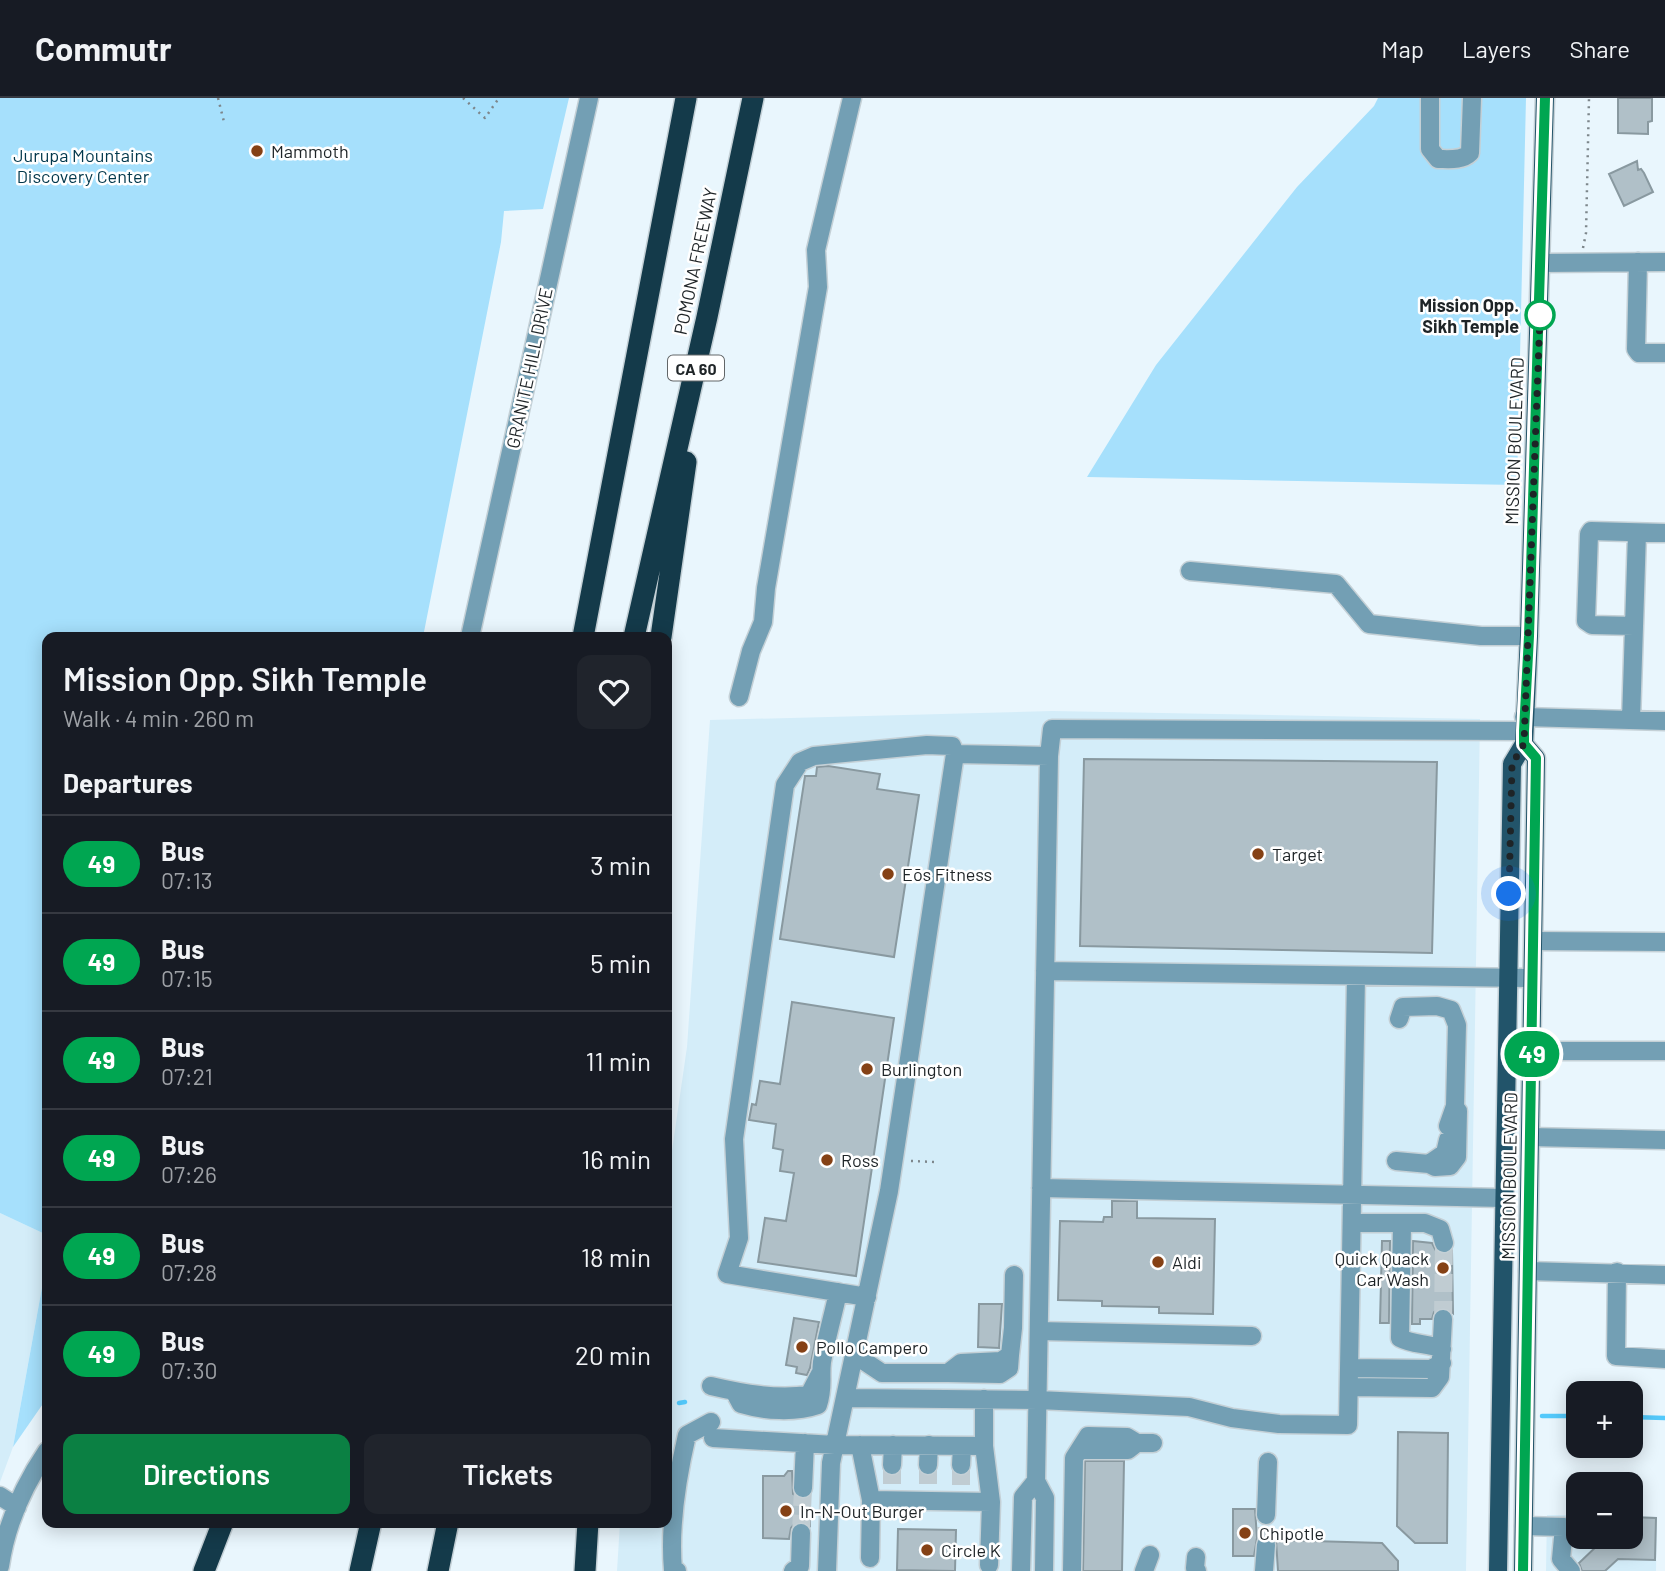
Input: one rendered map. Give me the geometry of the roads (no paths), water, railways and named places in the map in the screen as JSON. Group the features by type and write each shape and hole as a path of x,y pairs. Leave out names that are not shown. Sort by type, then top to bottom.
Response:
{"highway":[{"path":"584,632 687,98"},
{"name":"POMONA FREEWAY","path":"635,632 707,317 753,98"},
{"path":"662,632 707,317"},
{"path":"204,1571 221,1528"},
{"path":"361,1563 370,1528"},
{"path":"440,1564 447,1528"},
{"path":"585,1571 588,1528"}],"main road":[{"name":"MISSION BOULEVARD","path":"1498,1571 1512,764 1524,731 1529,636 1545,98"},
{"name":"MISSION BOULEVARD","path":"1523,1571 1536,758 1524,731"}],"street":[{"name":"GRANITE HILL DRIVE","path":"471,632 589,98"},
{"path":"739,697 751,652 763,622 768,575 818,287 816,250 852,98"},
{"path":"1430,98 1430,149 1438,159 1457,159 1470,153 1472,98"},
{"path":"1541,263 1665,261"},
{"path":"1638,262 1636,349 1639,352 1665,354"},
{"path":"1634,626 1592,625 1586,621 1589,534 1591,531 1665,533"},
{"path":"1631,720 1637,533"},
{"path":"1190,571 1336,584 1369,624 1481,636 1529,636"},
{"path":"1044,1571 1045,1498 1036,1481 1049,756 1052,729 1524,731 1631,720 1665,720"},
{"path":"827,1571 831,1463 846,1398 855,1354 867,1297 889,1191 955,754 952,746 814,756 800,762 785,785 734,1139 739,1238 727,1274 867,1297"},
{"path":"955,754 1049,756"},
{"path":"1534,941 1665,942"},
{"path":"1045,971 1532,978"},
{"path":"846,1398 1038,1399 1189,1407 1232,1418 1279,1424 1348,1425 1356,976"},
{"path":"1399,1019 1403,1007 1437,1006 1451,1010 1457,1025 1455,1106 1445,1153 1429,1164"},
{"path":"1532,1051 1665,1051"},
{"path":"1396,1161 1435,1167 1450,1166 1457,1157 1458,1112 1455,1106"},
{"path":"1530,1137 1665,1140"},
{"path":"1041,1188 1503,1198"},
{"path":"1353,1223 1434,1225 1443,1236 1444,1243"},
{"path":"1402,1224 1400,1338 1409,1343 1430,1344 1442,1356"},
{"path":"1528,1270 1665,1275"},
{"path":"1617,1272 1616,1356 1665,1359"},
{"path":"855,1354 882,1373 948,1373 961,1363 1001,1361 1010,1355 1014,1275"},
{"path":"711,1386 734,1391 741,1404 755,1408 807,1409 818,1405 824,1380 821,1371 838,1293"},
{"path":"1349,1378 1431,1369 1442,1356 1443,1320"},
{"path":"1039,1331 1252,1336"},
{"path":"984,1399 984,1446 991,1502 989,1565"},
{"path":"677,1571 673,1570 672,1552 678,1482 687,1435 712,1430 806,1443 984,1446"},
{"path":"803,1488 806,1443"},
{"path":"1072,1571 1074,1458 1079,1450 1128,1450 1145,1443"},
{"path":"860,1445 871,1500 870,1558"},
{"path":"892,1465 893,1445"},
{"path":"928,1465 929,1446"},
{"path":"961,1465 962,1446"},
{"path":"0,1566 3,1545 17,1507 42,1458"},
{"path":"1266,1515 1268,1462"},
{"path":"1021,1571 1023,1496 1036,1481"},
{"path":"871,1500 892,1492 928,1492 961,1493 991,1502"},
{"path":"0,1496 17,1507"},
{"path":"1524,1526 1564,1527 1561,1559 1571,1571"},
{"path":"793,1571 800,1566 801,1533"},
{"path":"1264,1571 1265,1545"}],"waterway":[{"path":"679,1403 685,1402"},
{"path":"1542,1416 1566,1416"},
{"path":"1643,1417 1665,1418"}],"tunnel":[{"path":"1443,1319 1444,1243"},
{"path":"892,1465 892,1484"},
{"path":"928,1465 928,1484"},
{"path":"961,1465 961,1485"},
{"path":"801,1533 803,1488"},
{"path":"1266,1515 1266,1545"}],"place":[{"name":"Mammoth","path":"257,151"},
{"name":"Mission Opp. Sikh Temple","path":"1540,315"},
{"name":"Target","path":"1258,854"},
{"name":"Eōs Fitness","path":"888,874"},
{"name":"Burlington","path":"867,1069"},
{"name":"Ross","path":"827,1160"},
{"name":"Aldi","path":"1158,1262"},
{"name":"Quick Quack Car Wash","path":"1443,1268"},
{"name":"Pollo Campero","path":"802,1347"},
{"name":"In-N-Out Burger","path":"786,1511"},
{"name":"Chipotle","path":"1245,1533"},
{"name":"Circle K","path":"927,1550"}],"park label":[{"name":"Jurupa Mountains Discovery Center","path":"83,165"}]}
